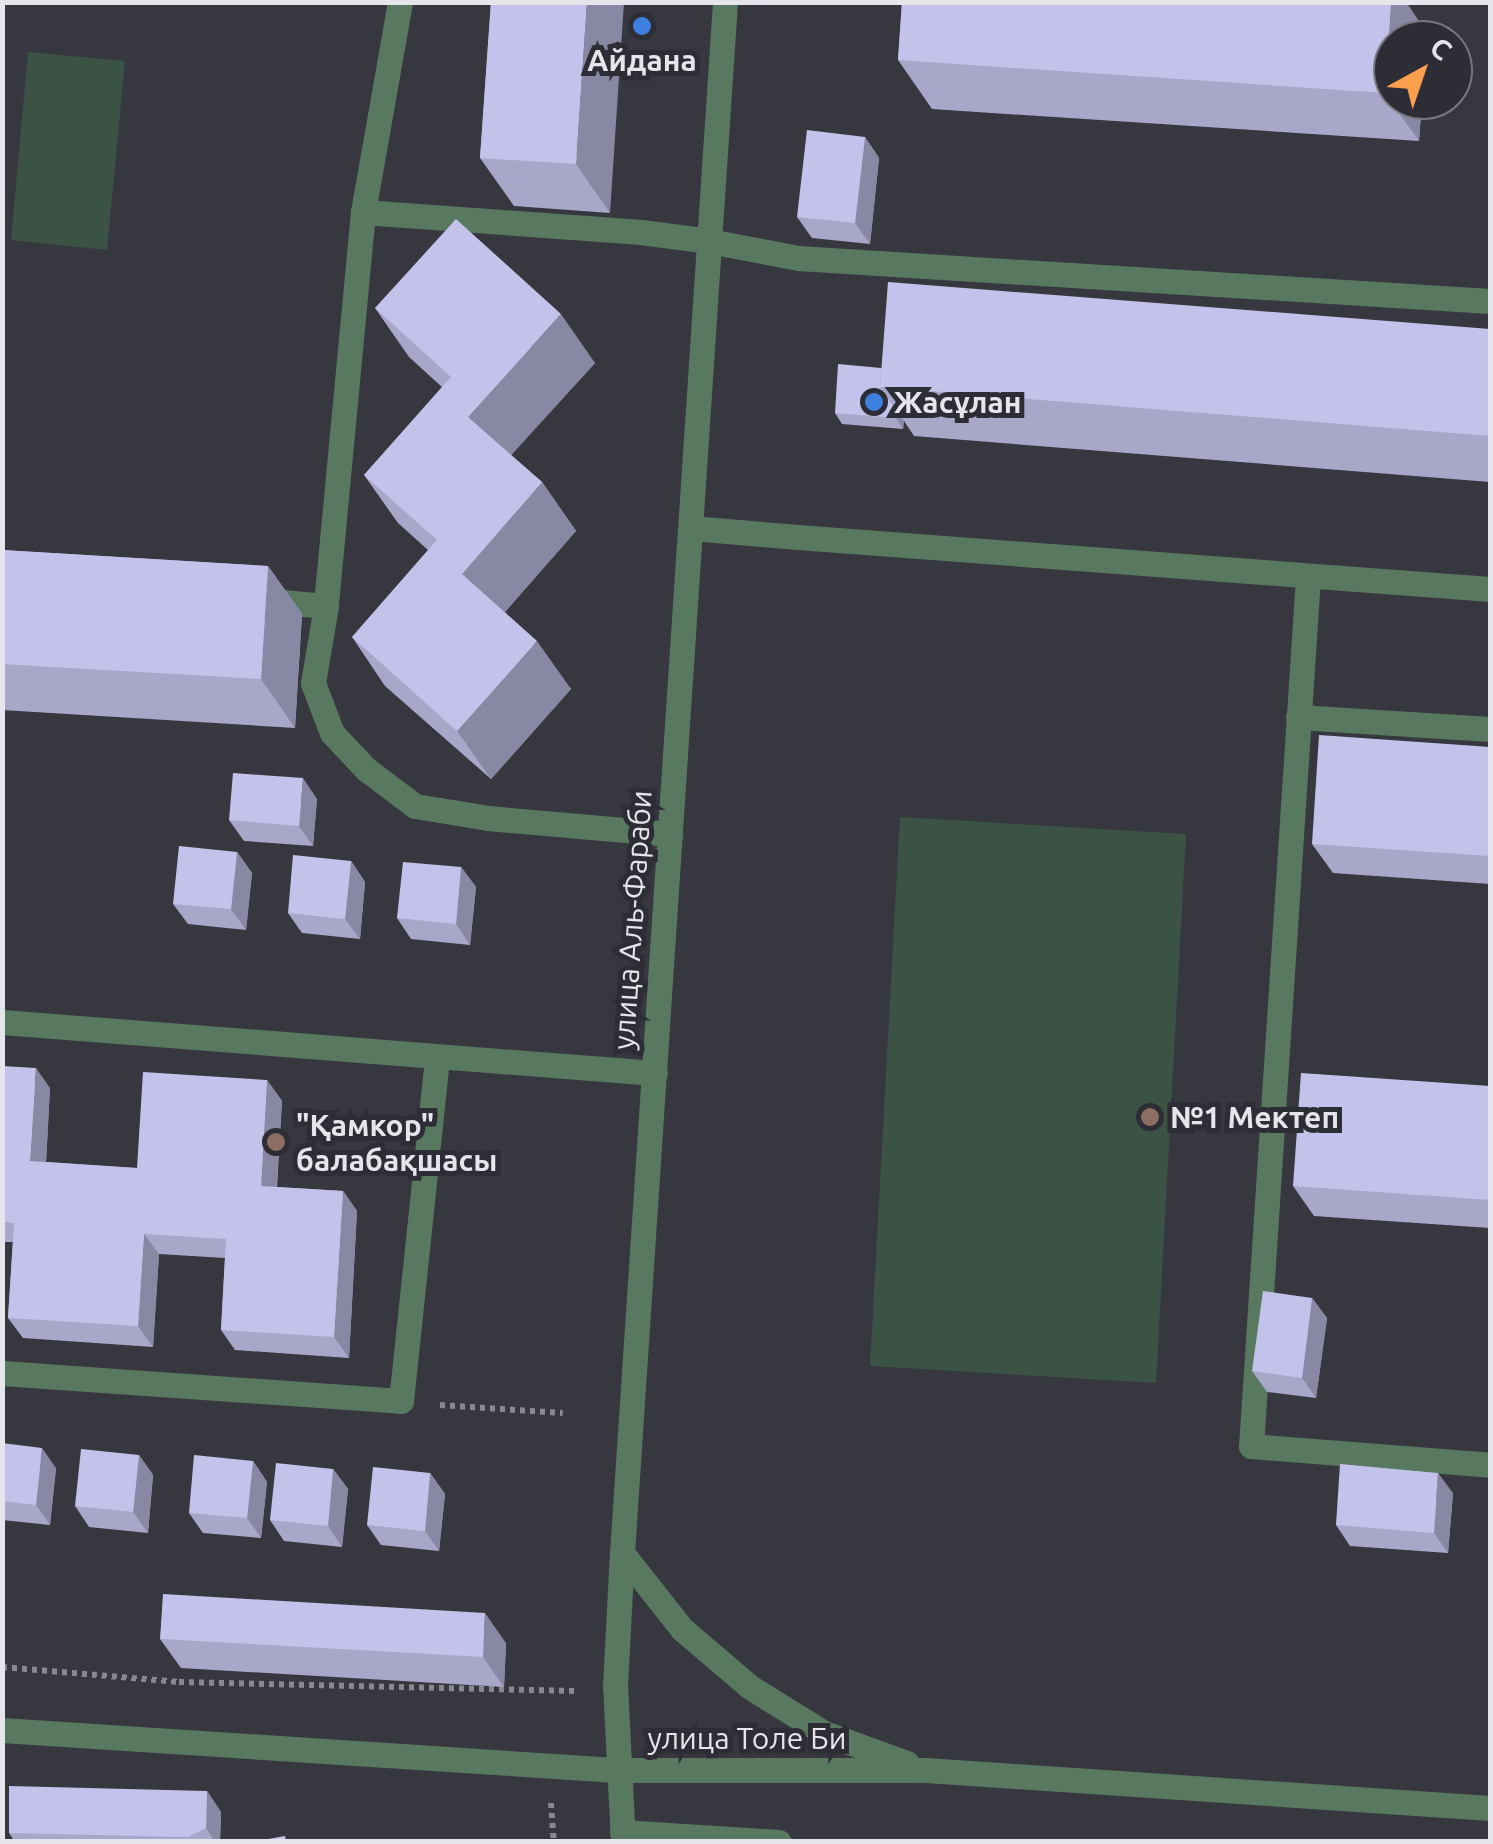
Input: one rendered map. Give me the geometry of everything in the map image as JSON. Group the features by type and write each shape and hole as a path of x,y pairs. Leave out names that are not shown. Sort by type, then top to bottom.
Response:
{"street":[{"path":"400,2 363,212 326,606 313,684 332,732 366,769 416,806 488,818 670,834"},
{"name":"улица Аль-Фараби","path":"622,1836 615,1686 622,1552 725,2"},
{"path":"363,212 640,232 798,258 1490,301"},
{"path":"691,528 1490,589"},
{"path":"1308,577 1251,1446 1490,1465"},
{"path":"231,596 326,606"},
{"path":"1298,717 1490,730"},
{"path":"2,1022 655,1073"},
{"path":"2,1374 401,1402 437,1057"},
{"path":"622,1552 682,1629 750,1687 824,1733 926,1770"},
{"name":"улица Толе Би","path":"2,1730 616,1770 926,1770 1490,1808"},
{"path":"622,1836 779,1842"}],"path":[{"path":"401,1402 563,1414"},
{"path":"2,1667 218,1684 552,1694 615,1686"}],"green space":[{"path":"28,52 125,61 107,250 11,240"},
{"path":"900,817 1186,834 1156,1383 870,1366"}],"building":[{"path":"491,2 587,2 576,164 480,158"},
{"path":"902,2 1391,2 1390,20 1373,20 1373,92 898,60"},
{"path":"807,130 865,137 855,223 797,217"},
{"path":"456,219 561,314 468,417 542,482 462,574 537,641 457,731 352,637 437,540 364,475 451,377 375,308"},
{"path":"888,282 1490,329 1490,436 880,387"},
{"path":"838,364 881,368 880,387 896,410 896,418 835,413"},
{"path":"2,550 268,566 261,679 2,664"},
{"path":"1319,735 1490,747 1490,856 1312,844"},
{"path":"233,773 303,778 299,826 229,820"},
{"path":"179,846 237,852 231,909 173,904"},
{"path":"293,855 351,861 345,919 288,913"},
{"path":"403,862 461,867 456,924 397,918"},
{"path":"2,1066 36,1068 30,1161 137,1168 143,1072 267,1080 261,1186 343,1191 334,1337 221,1330 226,1239 144,1234 138,1326 8,1318 14,1223 2,1222"},
{"path":"1301,1073 1490,1086 1490,1200 1293,1186"},
{"path":"1263,1291 1312,1298 1302,1378 1252,1371"},
{"path":"2,1443 42,1448 36,1505 2,1501"},
{"path":"81,1449 139,1455 133,1512 75,1506"},
{"path":"194,1455 253,1461 247,1518 189,1513"},
{"path":"276,1463 333,1469 328,1526 270,1520"},
{"path":"1340,1464 1438,1473 1434,1533 1336,1525"},
{"path":"373,1467 430,1473 425,1531 367,1525"},
{"path":"163,1594 485,1613 483,1657 160,1639"},
{"path":"9,1786 207,1791 206,1828 188,1837 9,1833"},
{"path":"285,1836 286,1842 253,1842"}],"place":[{"name":"Айдана","path":"642,26"},
{"name":"Жасұлан","path":"874,402"},
{"name":"№1 Мектеп","path":"1150,1117"},
{"name":"\"Қамкор\" балабақшасы","path":"276,1142"}]}
